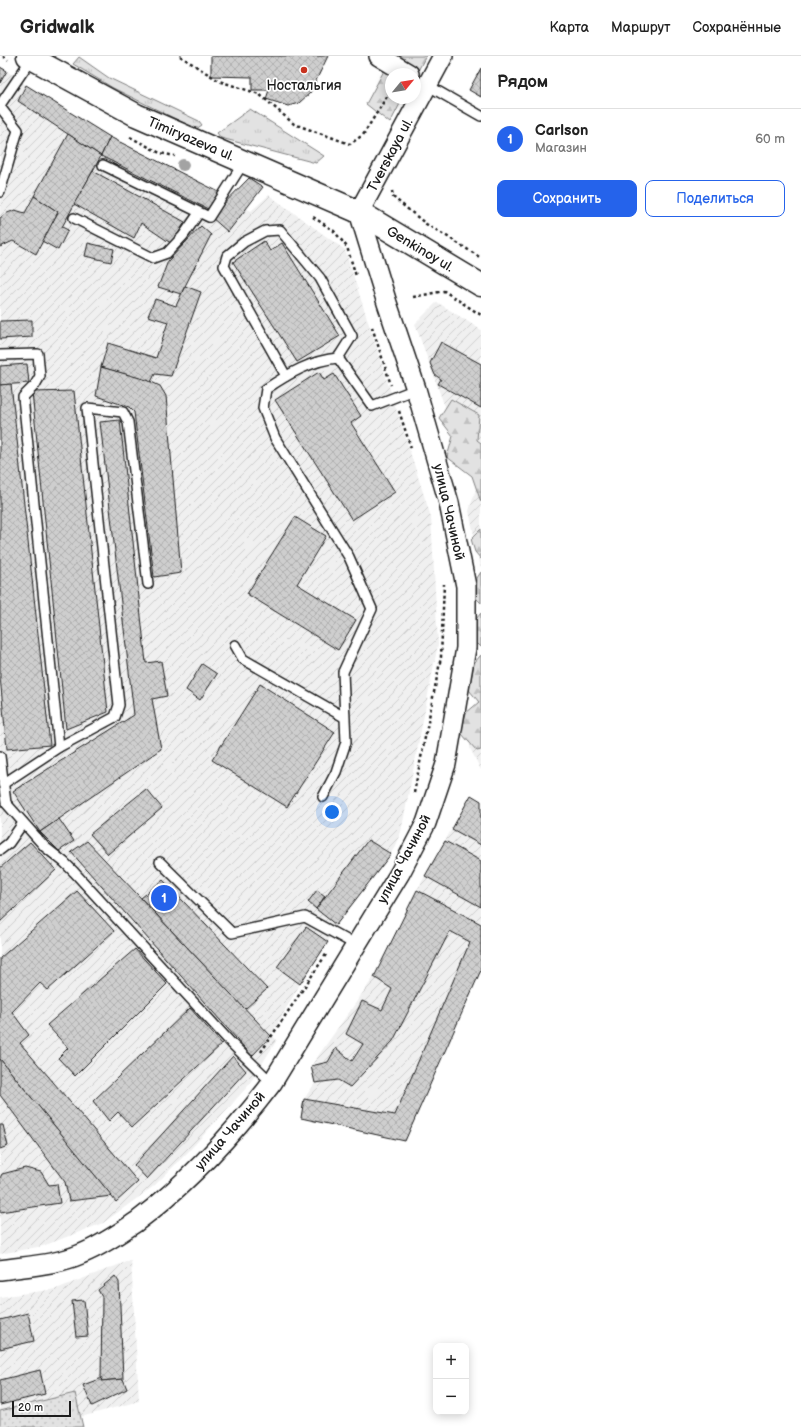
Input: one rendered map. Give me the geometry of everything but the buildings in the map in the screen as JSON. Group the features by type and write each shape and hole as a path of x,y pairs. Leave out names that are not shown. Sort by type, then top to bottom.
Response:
{"street":[{"path":"379,56 399,68"},
{"name":"Tverskaya ul.","path":"421,81 443,56"},
{"name":"Timiryazeva ul.","path":"30,57 136,115 359,212"},
{"name":"Tverskaya ul.","path":"359,212 410,104"},
{"name":"Genkinoy ul.","path":"359,212 481,285"},
{"name":"улица Чачиной","path":"0,1270 50,1263 80,1255 114,1238 155,1208 197,1169 247,1115 272,1082 400,873 426,823 446,764 466,648 466,586 449,503 416,389 387,303 359,212"}],"lane":[{"path":"0,192 18,130 0,106 30,57"},
{"path":"421,81 481,116"},
{"path":"103,165 209,217 244,162"},
{"path":"74,218 152,258 167,253 183,236 199,213"},
{"path":"286,376 224,266 227,256 244,242 265,231 280,230 320,278 352,336 338,358"},
{"path":"0,355 38,354 40,376 23,397 59,747"},
{"path":"338,358 372,406 416,389"},
{"path":"323,797 336,772 346,742 343,672 372,609 349,557 275,438 263,408 266,389 286,376 324,359 338,358"},
{"path":"3,784 59,747 115,717 119,705 87,408 123,412 128,422 148,584"},
{"path":"235,644 243,659 344,717"},
{"path":"0,756 6,803 45,847 69,867 232,1044 272,1082"},
{"path":"0,850 9,843 23,822"},
{"path":"160,862 232,933 305,917 356,945"}],"path":[{"path":"180,56 218,81 259,94 294,124 350,144 363,135 385,100"},
{"path":"392,190 393,197 426,224 481,258"},
{"path":"413,297 444,291 481,315"},
{"path":"372,324 413,455"},
{"path":"414,795 441,657 444,586 443,578"},
{"path":"253,1064 338,935"}],"shaded area":[{"path":"7,71 26,85 110,137 219,192 251,211 269,195 345,250 431,517 438,644 401,832 391,854 368,840 325,896 317,890 308,902 336,925 328,942 300,984 271,1035 277,1040 248,1086 190,1150 154,1186 103,1223 43,1246 0,1254 0,83"},
{"path":"437,302 481,330 481,472 464,460 415,324"},
{"path":"481,473 481,568 469,511"},
{"path":"481,671 481,770 470,748"},
{"path":"471,795 481,801 481,970 405,1141 301,1118 304,1099 315,1083 311,1066 374,977 417,890"},
{"path":"131,1260 139,1401 81,1417 74,1393 0,1411 0,1297 56,1289"}],"green space":[{"path":"392,56 426,56 419,68 386,68"},
{"path":"79,57 109,78 199,121 202,125 196,129 113,88 73,64"},
{"path":"385,69 385,104 400,104 390,123 366,104"},
{"path":"250,109 324,156 316,163 221,138 217,133"},
{"path":"451,399 479,415 477,440 481,443 481,502 472,476 447,457 453,436 439,418"},
{"path":"481,529 481,559 475,552 471,539"},
{"path":"481,572 481,603 476,598 477,578"},
{"path":"481,613 481,647 476,642 476,619"},
{"path":"481,655 481,750 477,751 461,733 466,713 479,702 469,690 474,663"},
{"path":"75,1393 83,1427 0,1427 0,1411"}],"place":[{"name":"Ностальгия","path":"304,70"},
{"name":"Carlson","path":"164,898"}]}
